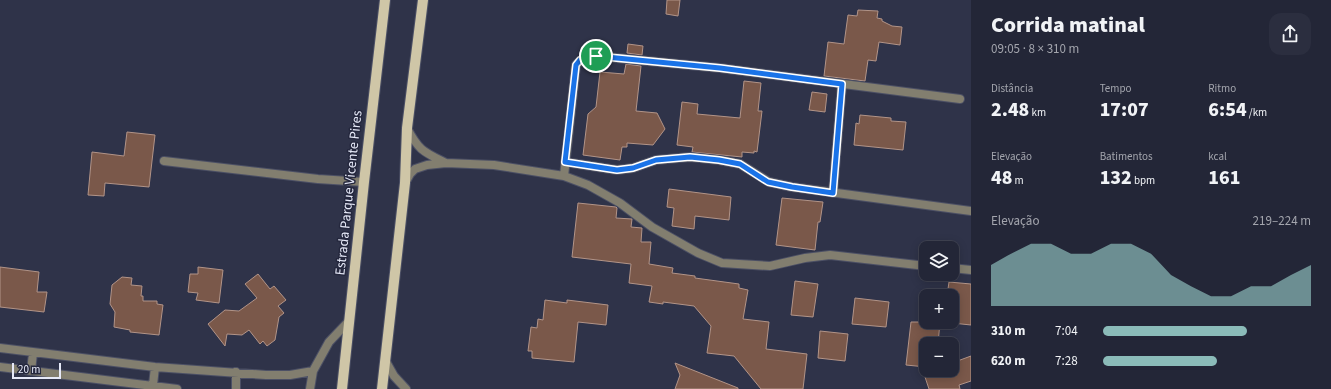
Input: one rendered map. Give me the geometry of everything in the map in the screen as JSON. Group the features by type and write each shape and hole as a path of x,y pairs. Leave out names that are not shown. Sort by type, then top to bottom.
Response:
{"main road":[{"name":"Estrada Parque Vicente Pires","path":"342,389 385,0"},
{"path":"382,389 405,183 407,128 423,0"}],"street":[{"path":"564,176 576,65 580,60 596,56 720,68 960,99"},
{"path":"833,193 842,84"},
{"path":"407,128 415,143 423,151 446,163"},
{"path":"565,162 617,170 633,168 656,160 690,157 719,160 740,164 768,182 792,187 971,211"},
{"path":"164,161 318,179 364,182"},
{"path":"405,183 415,169 427,165 446,163 494,164 564,176 588,185 620,203 652,227 698,253 722,263 770,266 805,258 830,255 919,265"},
{"path":"959,269 971,270"},
{"path":"310,389 313,370 329,342 350,321"},
{"path":"0,348 155,367 266,375 290,374 313,370"},
{"path":"31,371 32,353"},
{"path":"385,360 394,376 406,389"},
{"path":"0,367 177,389"},
{"path":"153,386 155,367"},
{"path":"236,372 236,389"}],"building":[{"path":"667,0 680,0 678,16 666,14"},
{"path":"858,10 878,11 877,18 882,19 882,21 892,26 902,27 900,45 879,42 876,61 868,60 865,81 824,76 828,42 844,44 848,15 857,16"},
{"path":"628,44 643,46 642,55 627,53"},
{"path":"626,64 641,66 636,111 657,113 665,129 653,145 627,143 627,147 622,147 620,160 583,155 588,114 596,107 600,72 624,74"},
{"path":"744,81 761,83 758,111 762,111 757,152 742,152 742,157 692,152 693,147 677,145 682,102 698,104 697,114 740,118"},
{"path":"812,92 827,94 825,112 809,110"},
{"path":"860,115 891,118 891,121 906,122 903,150 854,145 856,123 859,124"},
{"path":"127,132 155,135 149,187 105,183 104,196 88,195 92,152 124,156"},
{"path":"669,189 731,197 729,220 695,216 694,229 672,226 674,208 667,207"},
{"path":"782,198 823,202 820,222 818,222 815,250 776,245"},
{"path":"578,203 616,207 616,218 632,219 631,227 642,228 641,242 651,242 649,264 673,268 672,273 695,276 695,278 739,284 739,288 748,290 743,319 769,322 766,349 807,354 803,389 761,389 734,356 707,353 711,326 694,306 663,302 663,304 649,302 652,286 629,283 631,264 572,257"},
{"path":"0,267 39,272 37,292 47,292 44,312 0,307"},
{"path":"198,267 223,270 219,303 196,300 198,293 188,292 190,274 198,274"},
{"path":"258,274 270,289 274,286 286,300 278,306 284,313 279,317 275,340 267,346 263,341 260,344 249,330 242,335 227,334 225,346 208,324 225,310 239,311 257,298 245,284"},
{"path":"122,277 132,278 131,285 142,286 141,296 143,296 143,301 157,301 157,304 163,305 159,335 130,332 130,330 114,327 115,312 110,304 112,285"},
{"path":"795,281 818,284 813,317 791,315"},
{"path":"949,282 971,284 971,325 959,324 959,289 948,289"},
{"path":"855,298 889,302 886,327 852,324"},
{"path":"545,300 567,303 567,300 608,305 606,325 578,322 574,362 532,358 532,351 528,351 531,327 537,328 538,319 543,320"},
{"path":"911,322 919,322 919,329 939,329 939,337 919,337 919,366 906,365"},
{"path":"820,331 848,334 845,361 818,358"},
{"path":"971,356 971,381 959,385 960,389 929,389 925,377 959,377 959,360"},
{"path":"675,363 738,389 675,389 680,375"}],"route":[{"path":"596,56 720,68 842,84 833,193 768,182 740,164 719,160 690,157 656,160 633,168 617,170 565,162 576,65 580,60 596,56"}]}
